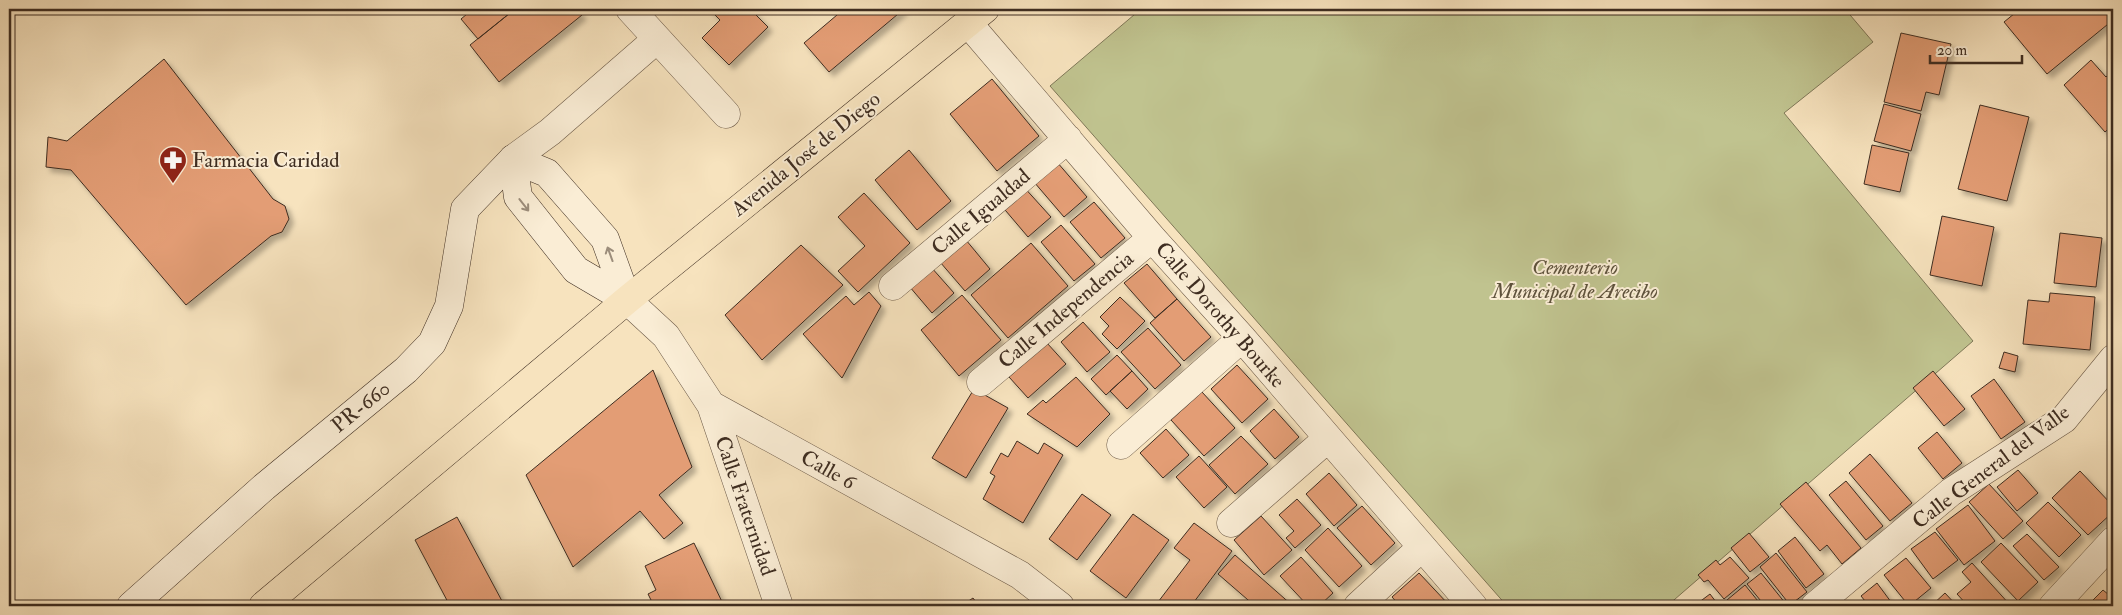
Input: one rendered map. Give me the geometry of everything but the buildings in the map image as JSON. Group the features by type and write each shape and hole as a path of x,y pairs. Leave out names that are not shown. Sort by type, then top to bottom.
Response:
{"main road":[{"name":"Avenida José de Diego","path":"262,606 627,300 976,16"}],"street":[{"path":"630,9 726,114"},
{"name":"Calle Dorothy Bourke","path":"976,16 1068,139 1473,606"},
{"name":"PR-660","path":"131,606 264,487 406,370 432,343 449,306 465,209 513,159 550,132 657,39"},
{"name":"Calle Igualdad","path":"893,286 1068,139"},
{"path":"513,159 546,173 605,239 627,300"},
{"path":"513,159 518,197 576,270 627,300"},
{"name":"Calle Independencia","path":"981,382 1152,238"},
{"name":"Calle 6","path":"627,300 666,336 711,406 1020,575 1060,606"},
{"path":"1121,445 1242,338"},
{"name":"Calle General del Valle","path":"1815,606 1951,492 2064,419 2113,359"},
{"name":"Calle Fraternidad","path":"711,406 779,606"},
{"path":"1231,523 1327,439"},
{"path":"2053,606 2113,541"},
{"path":"1358,606 1422,547"}],"green space":[{"name":"Cementerio Municipal de Arecibo","path":"1141,9 1845,9 1873,42 1784,113 1973,341 1667,606 1507,606 1050,86"}],"place":[{"name":"Farmacia Caridad","path":"173,184"}]}
